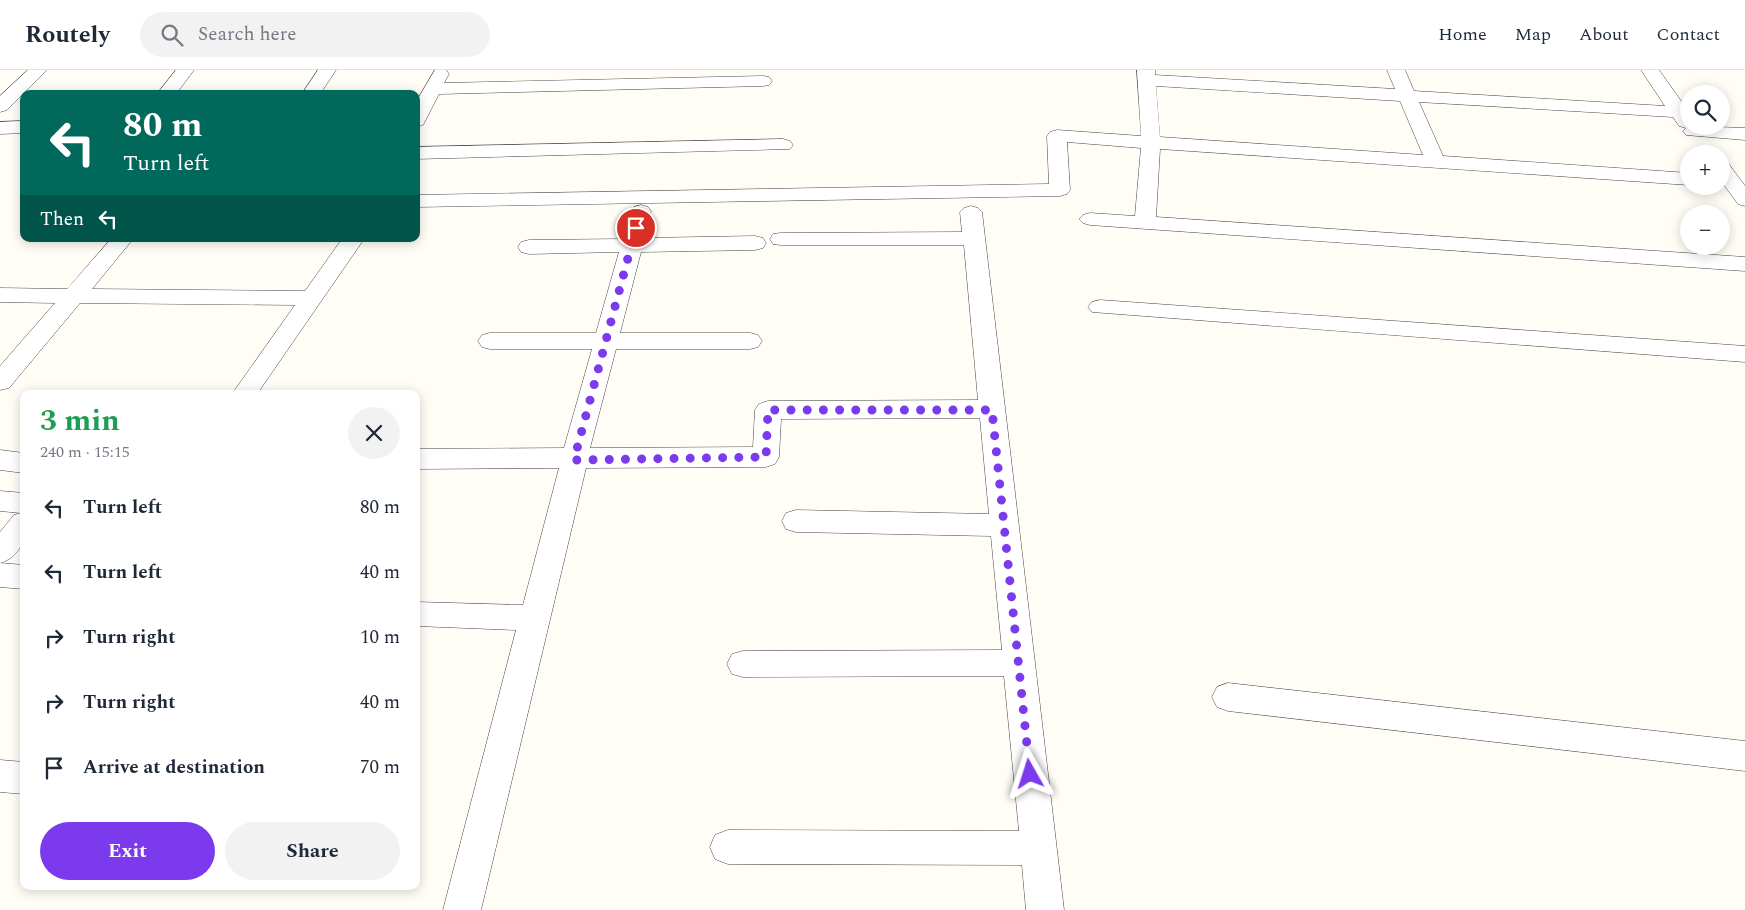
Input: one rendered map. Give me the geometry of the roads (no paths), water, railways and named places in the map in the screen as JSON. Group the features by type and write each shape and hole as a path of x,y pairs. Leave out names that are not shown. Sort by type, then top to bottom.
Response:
{"street":[{"path":"0,106 38,70"},
{"path":"169,90 186,70"},
{"path":"314,90 327,70"},
{"path":"420,113 442,70"},
{"path":"1396,70 1436,162"},
{"path":"1650,70 1680,114"},
{"path":"1145,223 1150,143 1147,75 1407,96 1680,123"},
{"path":"433,89 763,81"},
{"path":"0,128 20,127"},
{"path":"1730,131 1745,134"},
{"path":"1696,135 1704,145"},
{"path":"420,201 1060,190 1057,136 1680,178"},
{"path":"420,153 783,145"},
{"path":"1730,182 1745,200"},
{"path":"462,910 574,460 641,211"},
{"path":"1090,219 1745,264"},
{"path":"781,239 972,225 1045,910"},
{"path":"0,382 76,296 120,242"},
{"path":"247,390 351,242"},
{"path":"529,247 755,243"},
{"path":"0,295 311,298"},
{"path":"1100,307 1745,354"},
{"path":"490,341 750,341"},
{"path":"420,460 766,457 768,410 992,410"},
{"path":"0,460 20,462"},
{"path":"0,501 20,503"},
{"path":"796,521 1004,526"},
{"path":"0,552 20,529"},
{"path":"0,575 20,577"},
{"path":"420,614 535,618"},
{"path":"743,664 1019,663"},
{"path":"1228,697 1745,756"},
{"path":"0,776 20,778"},
{"path":"728,847 1038,848"}]}
